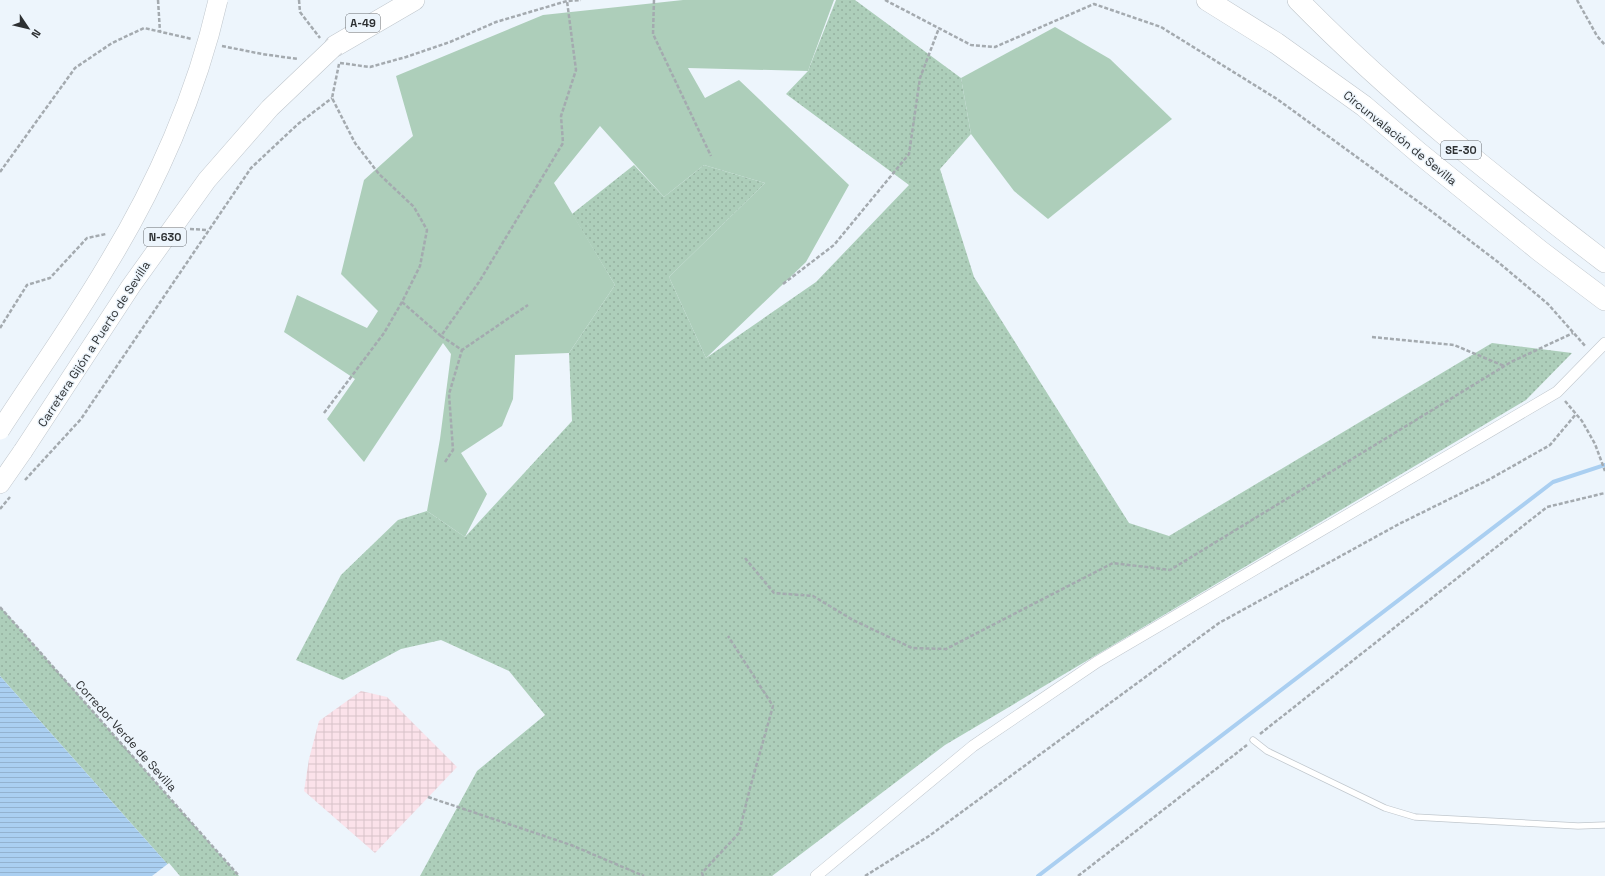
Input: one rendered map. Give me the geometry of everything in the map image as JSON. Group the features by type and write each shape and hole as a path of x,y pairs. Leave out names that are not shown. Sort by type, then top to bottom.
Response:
{"highway":[{"name":"N-630","path":"0,430 107,267 139,207 160,165 189,98 202,60 218,0"},
{"name":"A-49","path":"333,54 392,0"},
{"path":"333,54 414,0"},
{"path":"1192,0 1249,26"},
{"name":"Circunvalación de Sevilla","path":"1207,0 1249,26 1364,106 1419,153 1534,246 1602,298"},
{"path":"1230,0 1287,37 1320,62 1364,106"},
{"name":"SE-30","path":"1298,0 1385,83 1446,137 1504,185 1605,262"},
{"path":"1305,0 1326,28"},
{"name":"Carretera Gijón a Puerto de Sevilla","path":"0,484 131,286 207,180 270,108 333,54"}],"street":[{"path":"816,876 973,746 1098,662 1560,395 1593,355 1605,343"}],"lane":[{"path":"1253,740 1267,750 1385,808 1415,817 1578,826 1605,825"}],"path":[{"path":"158,0 160,32"},
{"path":"299,0 300,12 333,54 370,67 450,42 496,22 567,1 581,0"},
{"path":"654,0 653,34 711,156"},
{"path":"886,0 971,45 995,47 1094,4 1162,27 1277,99 1431,211 1498,262 1548,304 1593,355"},
{"path":"1577,0 1597,36 1605,45"},
{"path":"441,336 479,282 563,143 561,116 576,70 567,1"},
{"path":"0,172 75,68 112,42 144,28 199,40"},
{"path":"783,284 834,245 909,154 920,78 939,28"},
{"path":"215,44 262,54 304,59"},
{"path":"324,413 384,333 402,302 420,266 427,230 414,207 379,174 355,143 332,98 333,54"},
{"path":"34,469 81,420 251,168 298,124 332,98"},
{"path":"402,302 441,336 462,350"},
{"path":"444,462 452,450 449,394 462,350 528,305"},
{"path":"745,558 774,593 813,596 853,620 912,648 946,649 1113,563 1170,570 1505,366 1573,333"},
{"path":"1372,337 1454,345 1505,366"},
{"path":"1560,395 1582,421 1595,444 1605,472"},
{"path":"865,876 930,836 1219,623 1399,524 1490,479 1550,445 1576,414"},
{"path":"1078,876 1253,740 1547,507 1605,493"},
{"name":"Corredor Verde de Sevilla","path":"0,607 239,876"},
{"path":"703,876 702,873 739,833 773,706 728,636"},
{"path":"428,797 571,844 644,876"}],"shaded area":[{"path":"361,691 387,697 457,767 375,853 304,791 309,759 319,721"}],"green space":[{"path":"683,0 834,0 808,71 688,68 705,98 739,80 849,185 806,262 706,358 669,277 765,183 704,165 664,197 600,126 554,183 615,285 569,353 515,355 513,399 502,426 461,453 487,494 465,537 427,511 440,439 451,354 443,343 364,462 327,419 355,379 284,332 297,295 367,328 378,311 341,274 364,180 413,136 396,76 543,15"},
{"path":"836,0 855,0 961,78 971,134 940,169 974,277 1129,523 1169,536 1492,343 1572,353 1526,400 945,745 772,876 420,876 477,771 545,715 509,671 441,640 401,649 343,680 296,660 341,575 398,520 427,511 465,537 572,421 569,353 615,285 572,214 634,165 664,197 704,165 765,183 669,277 706,358 816,282 909,185 786,94 808,71"},
{"path":"1055,27 1110,59 1172,119 1048,219 1014,191 971,134 961,78"},
{"path":"0,608 239,876 178,876 0,676"}],"water":[{"path":"0,676 178,876 0,876"}],"pier":[{"path":"169,863 180,876 152,876"}],"waterway":[{"path":"1038,876 1553,482 1605,465"}]}
